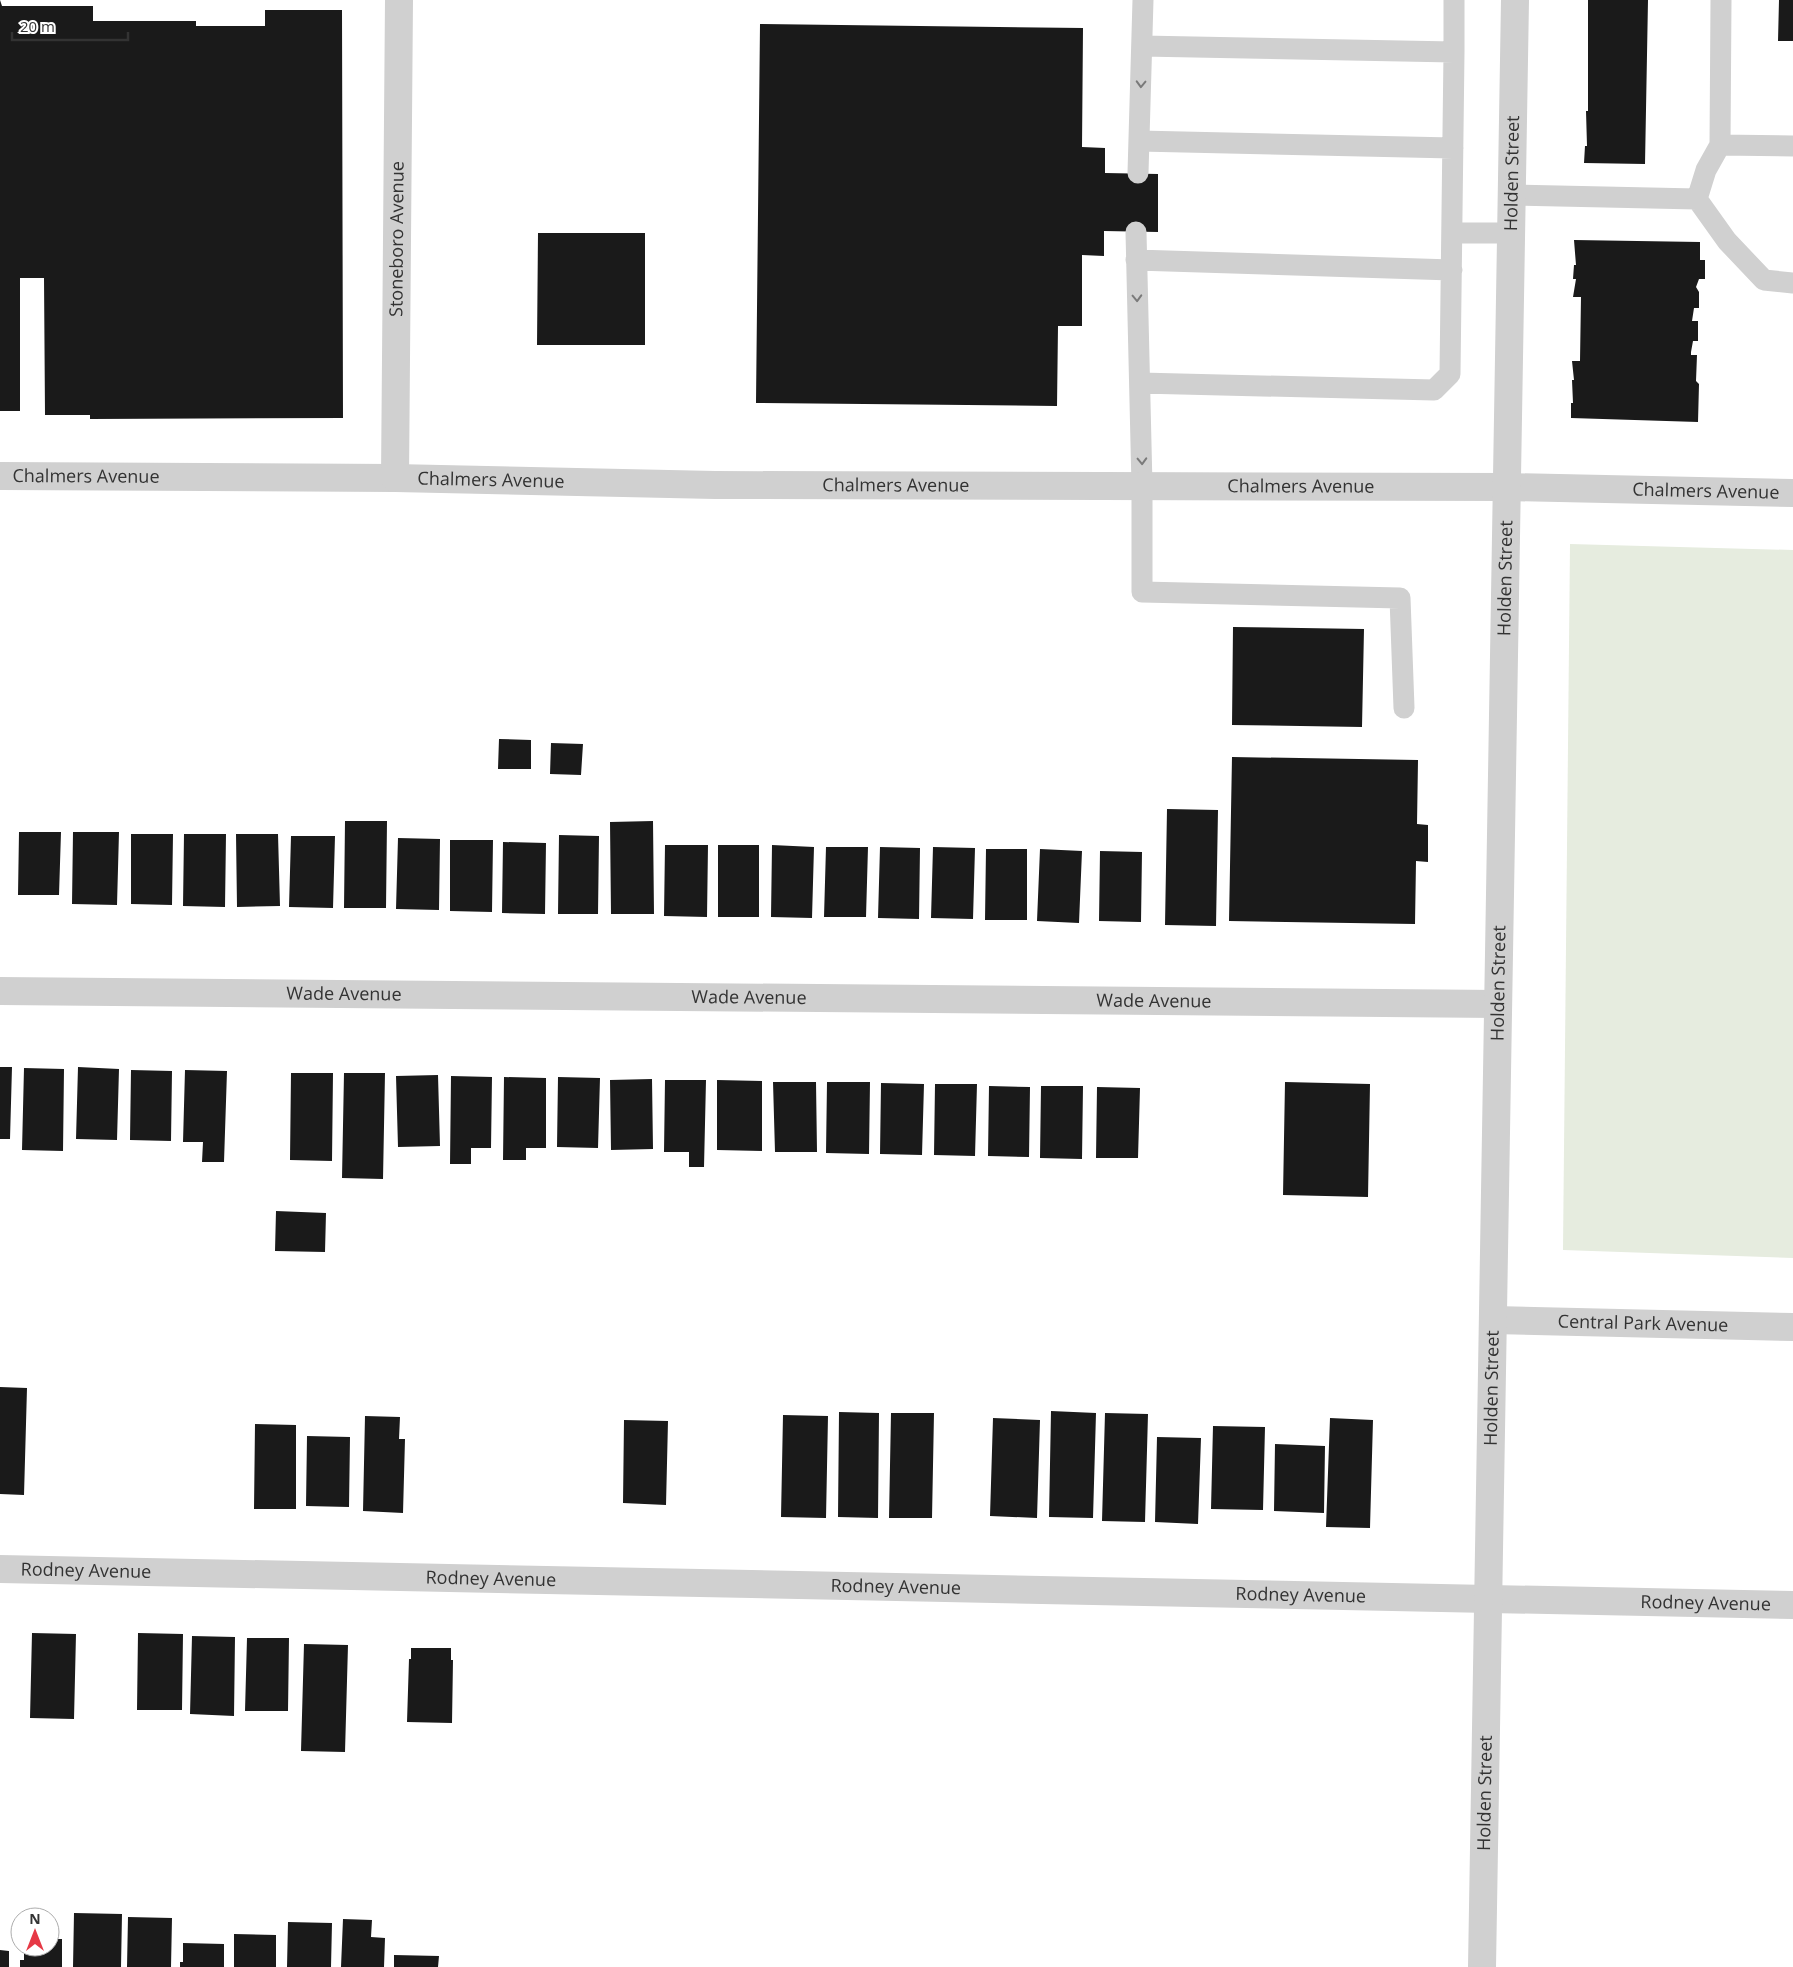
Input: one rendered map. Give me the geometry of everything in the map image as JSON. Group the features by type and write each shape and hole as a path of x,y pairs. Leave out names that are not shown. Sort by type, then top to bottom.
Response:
{"street":[{"name":"Stoneboro Avenue","path":"395,478 399,0"},
{"name":"Holden Street","path":"1482,1967 1515,0"},
{"name":"Chalmers Avenue","path":"0,476 395,478 715,485 1507,487 1793,493"},
{"name":"Wade Avenue","path":"0,991 1498,1004"},
{"name":"Central Park Avenue","path":"1493,1320 1793,1327"},
{"name":"Rodney Avenue","path":"0,1569 1793,1604"}],"lane":[{"path":"1138,173 1143,0"},
{"path":"1140,383 1434,390 1450,374 1454,0"},
{"path":"1697,199 1706,170 1720,144 1721,0"},
{"path":"1142,46 1454,52"},
{"path":"1139,141 1453,148"},
{"path":"1720,144 1793,146"},
{"path":"1512,195 1697,199"},
{"path":"1697,199 1728,241 1764,280 1793,283"},
{"path":"1136,232 1142,486 1142,592 1400,598 1404,708"},
{"path":"1452,233 1511,233"},
{"path":"1136,260 1452,270"}],"shaded area":[{"path":"1570,544 1793,550 1793,1258 1563,1250"}],"building":[{"path":"0,0 2,6 93,6 93,21 196,21 196,26 265,26 265,10 342,10 343,418 90,419 90,415 45,415 44,278 20,278 20,411 0,411"},
{"path":"1588,0 1648,0 1645,164 1584,163 1585,146 1587,146 1586,111 1588,111"},
{"path":"1779,0 1793,0 1793,41 1778,41"},
{"path":"760,24 1083,28 1082,147 1105,148 1105,173 1158,174 1158,232 1104,231 1104,256 1082,255 1082,326 1058,326 1057,406 756,403"},
{"path":"538,233 645,233 645,345 537,345"},
{"path":"1574,240 1700,242 1700,260 1705,260 1705,279 1699,279 1696,287 1699,292 1699,308 1694,308 1692,321 1698,321 1698,341 1693,341 1691,352 1691,355 1697,355 1696,381 1699,384 1698,422 1571,418 1571,403 1573,403 1572,380 1574,380 1572,361 1580,361 1581,297 1573,297 1576,279 1573,279 1574,265 1576,265"},
{"path":"1233,627 1364,629 1362,727 1232,725"},
{"path":"499,739 531,740 531,769 498,769"},
{"path":"551,743 583,744 581,775 550,774"},
{"path":"1232,757 1418,760 1417,824 1428,825 1428,862 1416,861 1415,924 1229,921"},
{"path":"1167,809 1218,810 1216,926 1165,925"},
{"path":"345,821 387,821 386,908 344,908"},
{"path":"653,821 654,914 611,914 610,822"},
{"path":"19,832 61,832 59,895 18,895"},
{"path":"73,832 119,832 117,905 72,904"},
{"path":"131,834 173,834 172,905 131,904"},
{"path":"184,834 226,834 225,907 183,906"},
{"path":"236,834 278,834 280,906 237,907"},
{"path":"559,835 599,836 598,914 558,914"},
{"path":"291,836 335,836 333,908 289,907"},
{"path":"398,838 440,839 439,910 396,909"},
{"path":"450,840 493,840 492,912 450,911"},
{"path":"503,842 546,843 545,914 502,913"},
{"path":"665,845 708,845 707,917 664,916"},
{"path":"718,845 759,845 759,917 718,917"},
{"path":"772,845 814,847 812,918 771,917"},
{"path":"826,847 868,847 866,917 824,917"},
{"path":"880,847 920,848 919,919 878,918"},
{"path":"933,847 975,848 973,919 931,918"},
{"path":"986,849 1027,849 1027,920 985,920"},
{"path":"1040,849 1082,851 1079,923 1037,921"},
{"path":"1100,851 1142,852 1141,922 1099,921"},
{"path":"0,1067 12,1067 10,1139 0,1139"},
{"path":"78,1067 119,1069 117,1140 76,1139"},
{"path":"24,1068 64,1069 63,1151 22,1150"},
{"path":"131,1070 172,1071 171,1141 130,1140"},
{"path":"185,1070 227,1071 224,1162 202,1162 203,1142 183,1142"},
{"path":"291,1073 333,1073 332,1161 290,1160"},
{"path":"344,1073 385,1073 383,1179 342,1178"},
{"path":"438,1075 440,1146 398,1147 396,1076"},
{"path":"451,1076 492,1077 491,1148 471,1148 471,1164 450,1164"},
{"path":"504,1077 546,1078 546,1148 526,1148 526,1160 503,1160"},
{"path":"558,1077 600,1078 598,1148 557,1147"},
{"path":"652,1079 653,1149 611,1150 610,1080"},
{"path":"665,1080 706,1080 704,1167 689,1167 689,1152 664,1152"},
{"path":"717,1080 762,1081 762,1151 717,1150"},
{"path":"773,1082 816,1082 817,1152 775,1152"},
{"path":"827,1082 870,1082 869,1154 826,1153"},
{"path":"1285,1082 1370,1084 1368,1197 1283,1195"},
{"path":"881,1083 924,1084 922,1155 880,1154"},
{"path":"935,1084 977,1084 975,1156 934,1155"},
{"path":"989,1086 1030,1087 1029,1157 988,1156"},
{"path":"1041,1086 1083,1086 1082,1159 1040,1158"},
{"path":"1097,1087 1140,1088 1138,1158 1096,1158"},
{"path":"276,1211 326,1213 325,1252 275,1251"},
{"path":"0,1387 27,1388 24,1495 0,1494"},
{"path":"1051,1411 1096,1413 1093,1518 1049,1517"},
{"path":"839,1412 879,1413 878,1518 838,1517"},
{"path":"891,1413 934,1413 932,1518 889,1518"},
{"path":"1105,1413 1148,1414 1145,1522 1102,1521"},
{"path":"783,1415 828,1416 826,1518 781,1517"},
{"path":"365,1416 400,1417 399,1439 405,1439 403,1513 363,1511"},
{"path":"993,1418 1040,1420 1037,1518 990,1516"},
{"path":"1330,1418 1373,1420 1370,1528 1326,1527"},
{"path":"624,1420 668,1421 666,1505 623,1503"},
{"path":"255,1424 296,1425 296,1509 254,1509"},
{"path":"1213,1426 1265,1427 1263,1510 1211,1509"},
{"path":"307,1436 350,1437 349,1507 306,1506"},
{"path":"1157,1437 1201,1438 1198,1524 1155,1522"},
{"path":"1275,1444 1325,1446 1324,1513 1274,1511"},
{"path":"32,1633 76,1634 74,1719 30,1718"},
{"path":"138,1633 183,1634 182,1710 137,1710"},
{"path":"192,1636 235,1637 234,1716 190,1714"},
{"path":"247,1638 289,1638 288,1711 245,1711"},
{"path":"304,1644 348,1645 345,1752 301,1751"},
{"path":"411,1648 451,1648 451,1660 453,1660 452,1723 407,1722"},
{"path":"74,1913 122,1914 121,1967 73,1967"},
{"path":"128,1917 172,1918 171,1967 127,1967"},
{"path":"343,1919 372,1920 371,1937 385,1938 384,1967 341,1967"},
{"path":"288,1922 332,1923 331,1967 287,1967"},
{"path":"234,1934 276,1935 276,1967 234,1967"},
{"path":"60,1939 62,1939 62,1967 20,1967 20,1960 24,1960 24,1957 60,1957"},
{"path":"183,1943 224,1944 224,1967 180,1967 180,1962 183,1962"},
{"path":"0,1950 9,1951 9,1967 0,1967"},
{"path":"394,1955 439,1956 438,1967 394,1967"}]}
